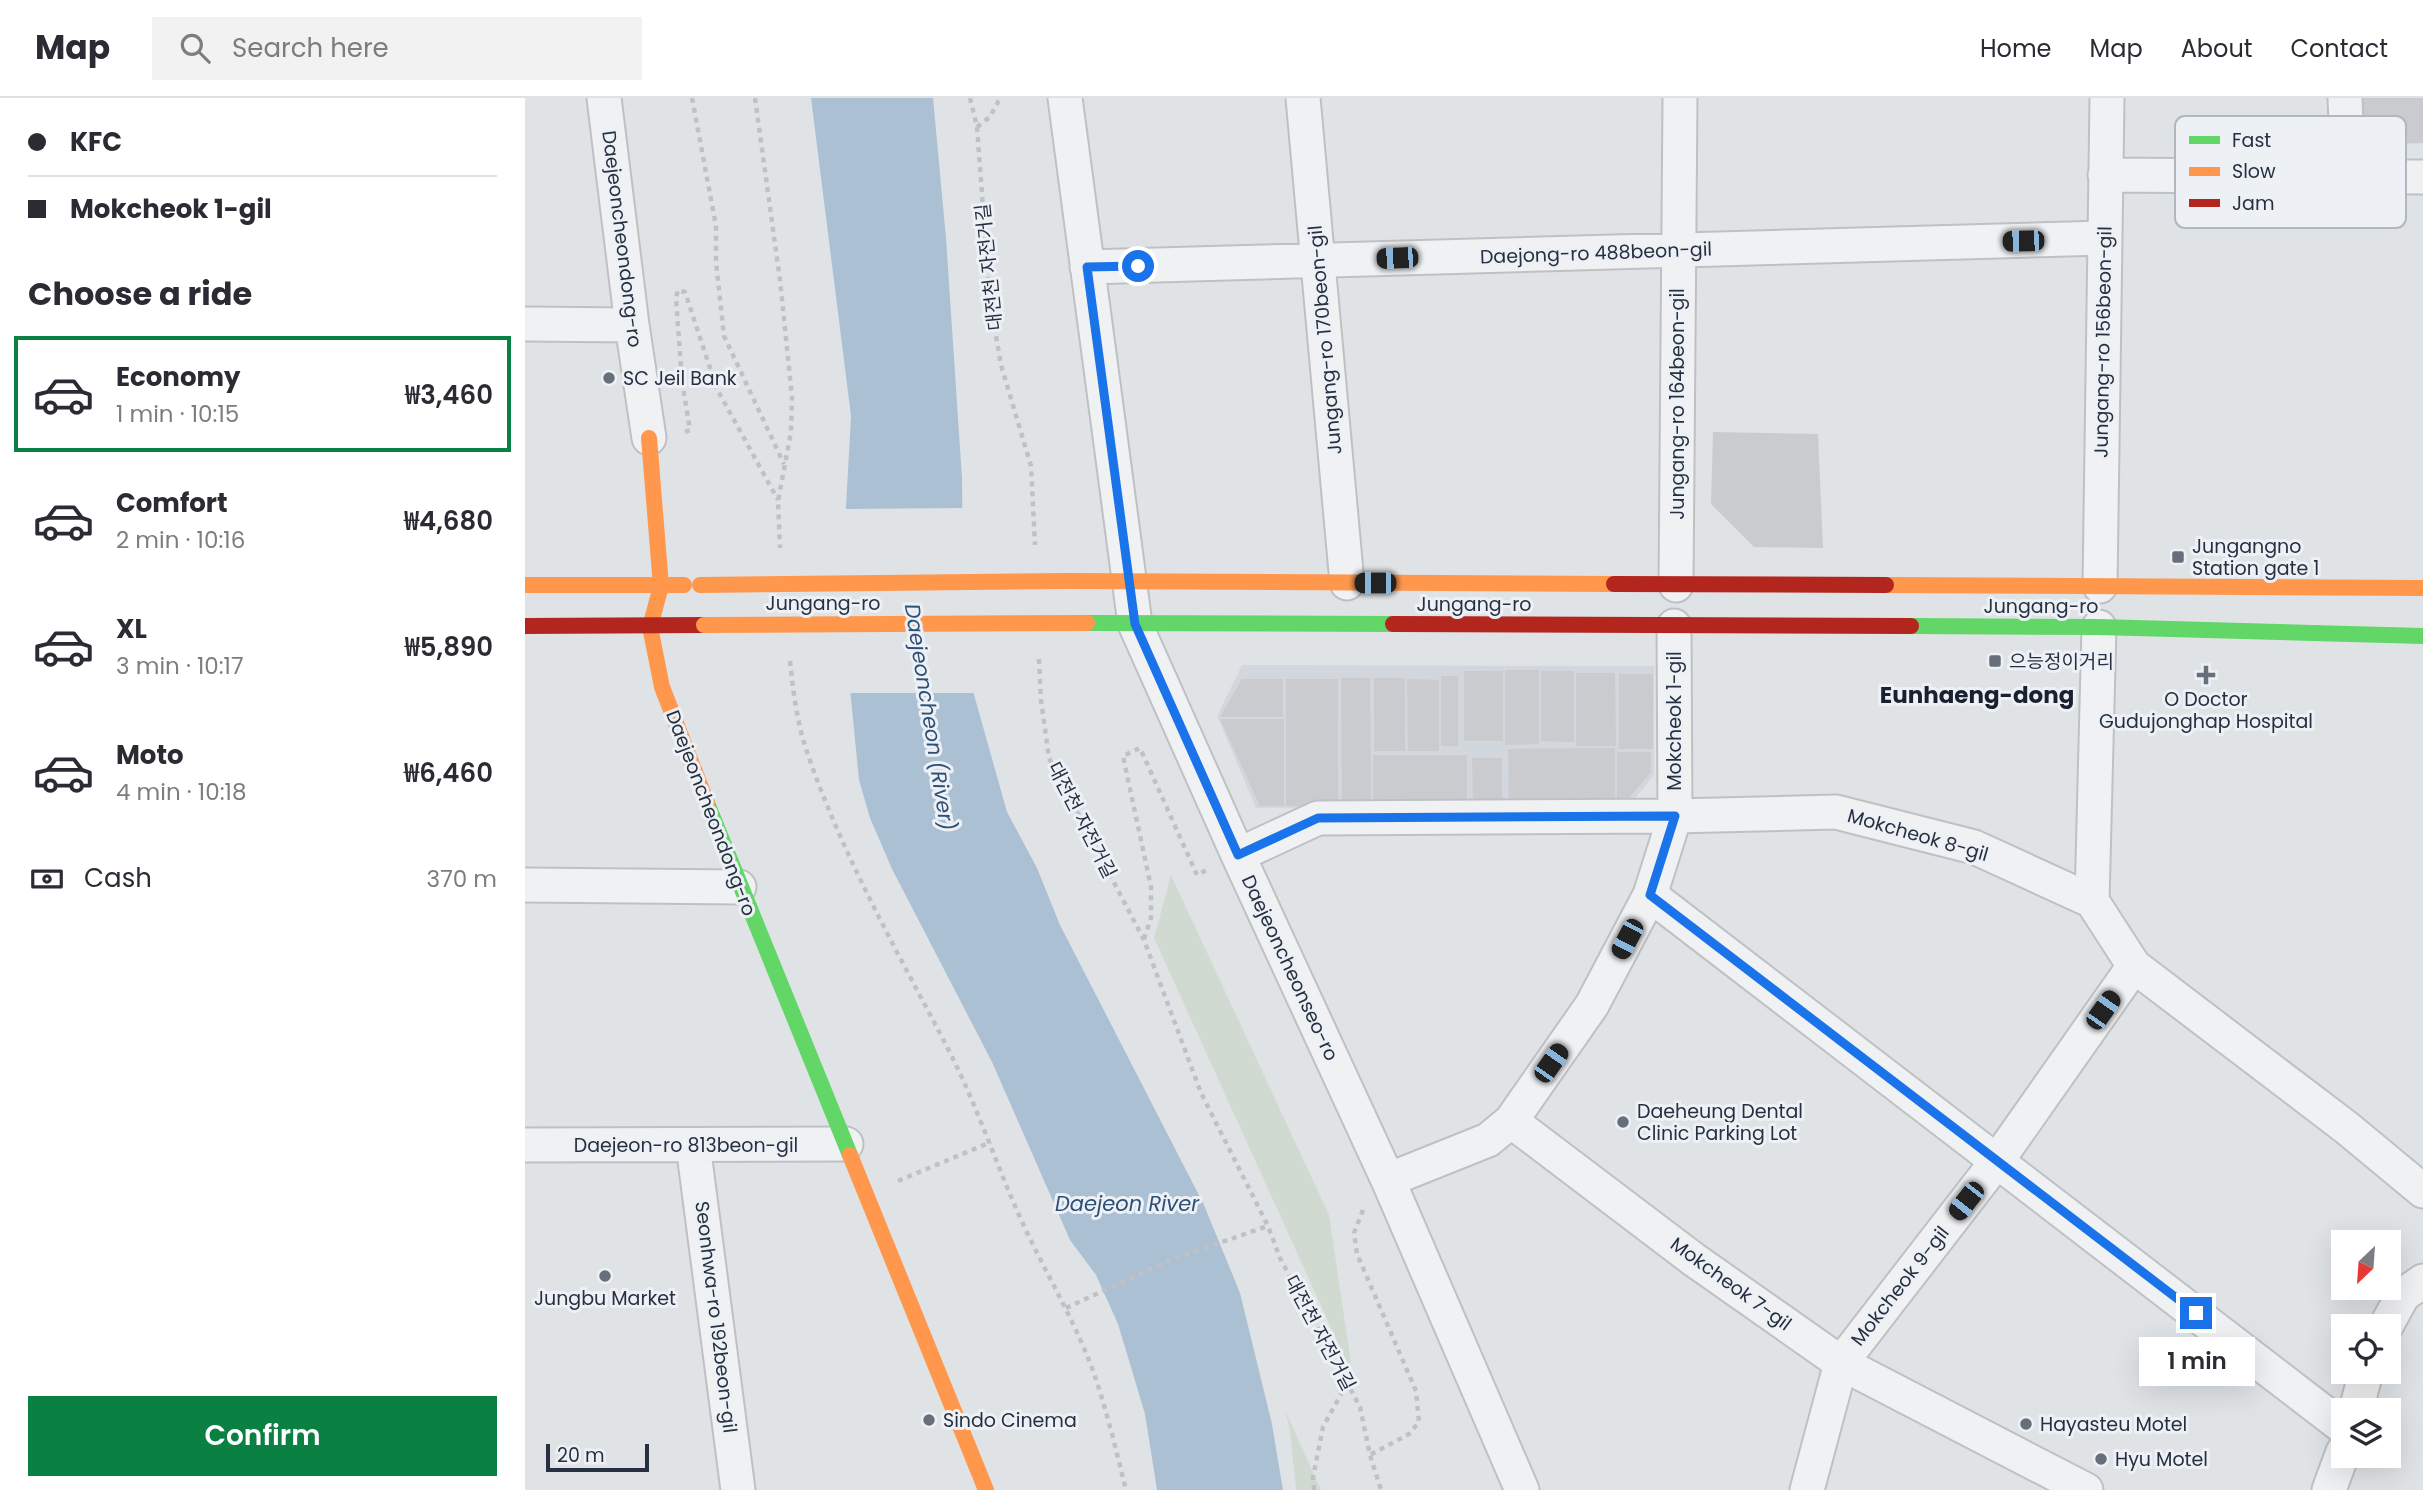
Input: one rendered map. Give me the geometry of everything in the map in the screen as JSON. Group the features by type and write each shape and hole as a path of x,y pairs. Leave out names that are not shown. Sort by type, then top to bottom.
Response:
{"main road":[{"name":"Daejeoncheondong-ro","path":"649,438 661,586 650,627 661,687 739,887 915,1311 986,1490"},
{"name":"Jungang-ro","path":"525,585 1069,581 2423,588"},
{"name":"Jungang-ro","path":"525,626 1087,623 2099,627 2423,636"}],"street":[{"name":"Daejeoncheondong-ro","path":"604,98 632,326 649,438"},
{"name":"Daejeoncheonseo-ro","path":"1065,98 1135,624 1388,1180 1522,1490"},
{"name":"Jungang-ro 170beon-gil","path":"1303,98 1347,583"},
{"name":"Jungang-ro 164beon-gil","path":"1676,585 1680,98"},
{"name":"Jungang-ro 156beon-gil","path":"2100,586 2107,98"},
{"path":"2345,98 2346,116"},
{"path":"2105,174 2175,175"},
{"name":"Daejong-ro 488beon-gil","path":"1087,267 2105,239"},
{"path":"525,324 632,326"},
{"name":"Mokcheok 1-gil","path":"1511,1121 1592,1005 1650,895 1675,816 1674,626"},
{"path":"2099,627 2092,901 2134,966 2347,1128 2423,1191"},
{"name":"Mokcheok 8-gil","path":"1238,855 1318,818 1675,816 1836,812 1974,847 2092,901"},
{"path":"525,885 739,887"},
{"path":"1650,895 2331,1418"},
{"name":"Mokcheok 9-gil","path":"1807,1490 1841,1363 1997,1161 2134,966"},
{"path":"1388,1180 1488,1140 1511,1121"},
{"name":"Mokcheok 7-gil","path":"1511,1121 1693,1259 1841,1363 2086,1490"},
{"name":"Seonhwa-ro 192beon-gil","path":"693,1144 739,1490"},
{"name":"Daejeon-ro 813beon-gil","path":"525,1146 846,1144"},
{"path":"2393,1314 2403,1295 2423,1281"},
{"path":"2329,1490 2337,1468"}],"path":[{"path":"692,98 716,226 716,262 724,336 785,465"},
{"path":"755,98 780,279 792,397 791,432 778,501 780,550"},
{"name":"대전천 자전거길","path":"970,98 977,127 990,301 1001,365 1031,466 1035,548"},
{"path":"977,127 990,117 1000,98"},
{"path":"649,438 691,430 682,381 676,298 678,290 685,292 717,389 778,501"},
{"path":"789,651 805,747 831,812 890,939 948,1049 991,1142 1019,1214 1047,1275 1066,1308 1092,1370 1126,1490"},
{"name":"대전천 자전거길","path":"1039,659 1041,700 1049,758 1144,940 1201,1093 1268,1226 1280,1258 1360,1407 1381,1490"},
{"path":"1144,940 1151,918 1151,887 1123,756 1140,748 1197,875 1238,855"},
{"path":"902,1179 991,1142"},
{"path":"1370,1455 1409,1434 1419,1422 1416,1391 1357,1254 1354,1233 1365,1205 1388,1180"},
{"path":"1066,1308 1170,1260 1268,1226"},
{"path":"1314,1490 1323,1427 1347,1384"}],"shaded area":[{"path":"1242,665 1654,666 1654,775 1627,808 1256,808 1217,716"},
{"path":"1171,875 1329,1215 1353,1376 1154,938"},
{"path":"1285,1410 1321,1490 1296,1490"}],"water":[{"name":"Daejeon River","path":"811,98 933,98 946,238 962,478 964,659 1007,812 1037,868 1060,925 1204,1205 1240,1293 1272,1424 1283,1490 1157,1490 1145,1414 1118,1324 1096,1275 1070,1240 992,1062 892,869 870,818 859,780 841,598 851,416"}],"pier":[{"path":"966,508 967,658 977,693 847,693 838,598 842,509"}],"building":[{"path":"2354,98 2423,98 2423,143 2406,144 2406,116 2355,116"},
{"path":"1713,432 1818,434 1823,548 1754,547 1711,504"},
{"path":"1505,670 1539,670 1539,744 1505,745"},
{"path":"1464,671 1503,671 1503,741 1464,741"},
{"path":"1541,671 1574,671 1574,742 1541,741"},
{"path":"1576,673 1615,673 1616,746 1576,746"},
{"path":"1619,674 1653,674 1653,749 1619,749"},
{"path":"1441,676 1458,676 1458,746 1441,746"},
{"path":"1341,678 1370,678 1371,805 1342,805"},
{"path":"1374,678 1405,678 1405,751 1374,751"},
{"path":"1242,679 1283,679 1283,717 1220,717"},
{"path":"1286,679 1338,679 1338,806 1286,806"},
{"path":"1407,679 1439,680 1439,751 1408,751"},
{"path":"1220,719 1284,719 1284,806 1260,806"},
{"path":"1615,748 1615,800 1509,800 1508,749"},
{"path":"1617,752 1651,752 1651,772 1628,799 1617,799"},
{"path":"1373,755 1467,755 1467,803 1373,803"},
{"path":"1472,758 1502,758 1502,800 1473,800"}],"traffic: fast":[{"path":"1087,623 1393,624"},
{"path":"1911,626 2099,627 2423,636"},
{"path":"707,803 850,1155"}],"traffic: slow":[{"path":"649,438 661,586 650,627 662,687 707,803"},
{"path":"1069,581 1614,584"},
{"path":"700,585 1069,581"},
{"path":"525,585 684,585"},
{"path":"1886,585 2423,588"},
{"path":"704,625 1087,623"},
{"path":"850,1155 986,1490"}],"traffic: jam":[{"path":"1614,584 1886,585"},
{"path":"1393,624 1911,626"},
{"path":"525,626 704,625"}],"place":[{"name":"SC Jeil Bank","path":"609,378"},
{"name":"Jungangno Station gate 1","path":"2178,557"},
{"name":"으능정이거리","path":"1995,661"},
{"name":"O Doctor Gudujonghap Hospital","path":"2206,675"},
{"name":"Daeheung Dental Clinic Parking Lot","path":"1623,1122"},
{"name":"Jungbu Market","path":"605,1276"},
{"name":"Sindo Cinema","path":"929,1420"},
{"name":"Hayasteu Motel","path":"2026,1424"},
{"name":"Hyu Motel","path":"2101,1459"}],"district":[{"name":"Eunhaeng-dong","path":"1977,695"}],"route":[{"path":"1138,266 1087,267 1135,624 1238,855 1318,818 1675,816 1650,895 2196,1313"}],"water label":[{"name":"Daejeoncheon (River)","path":"930,717"}]}
